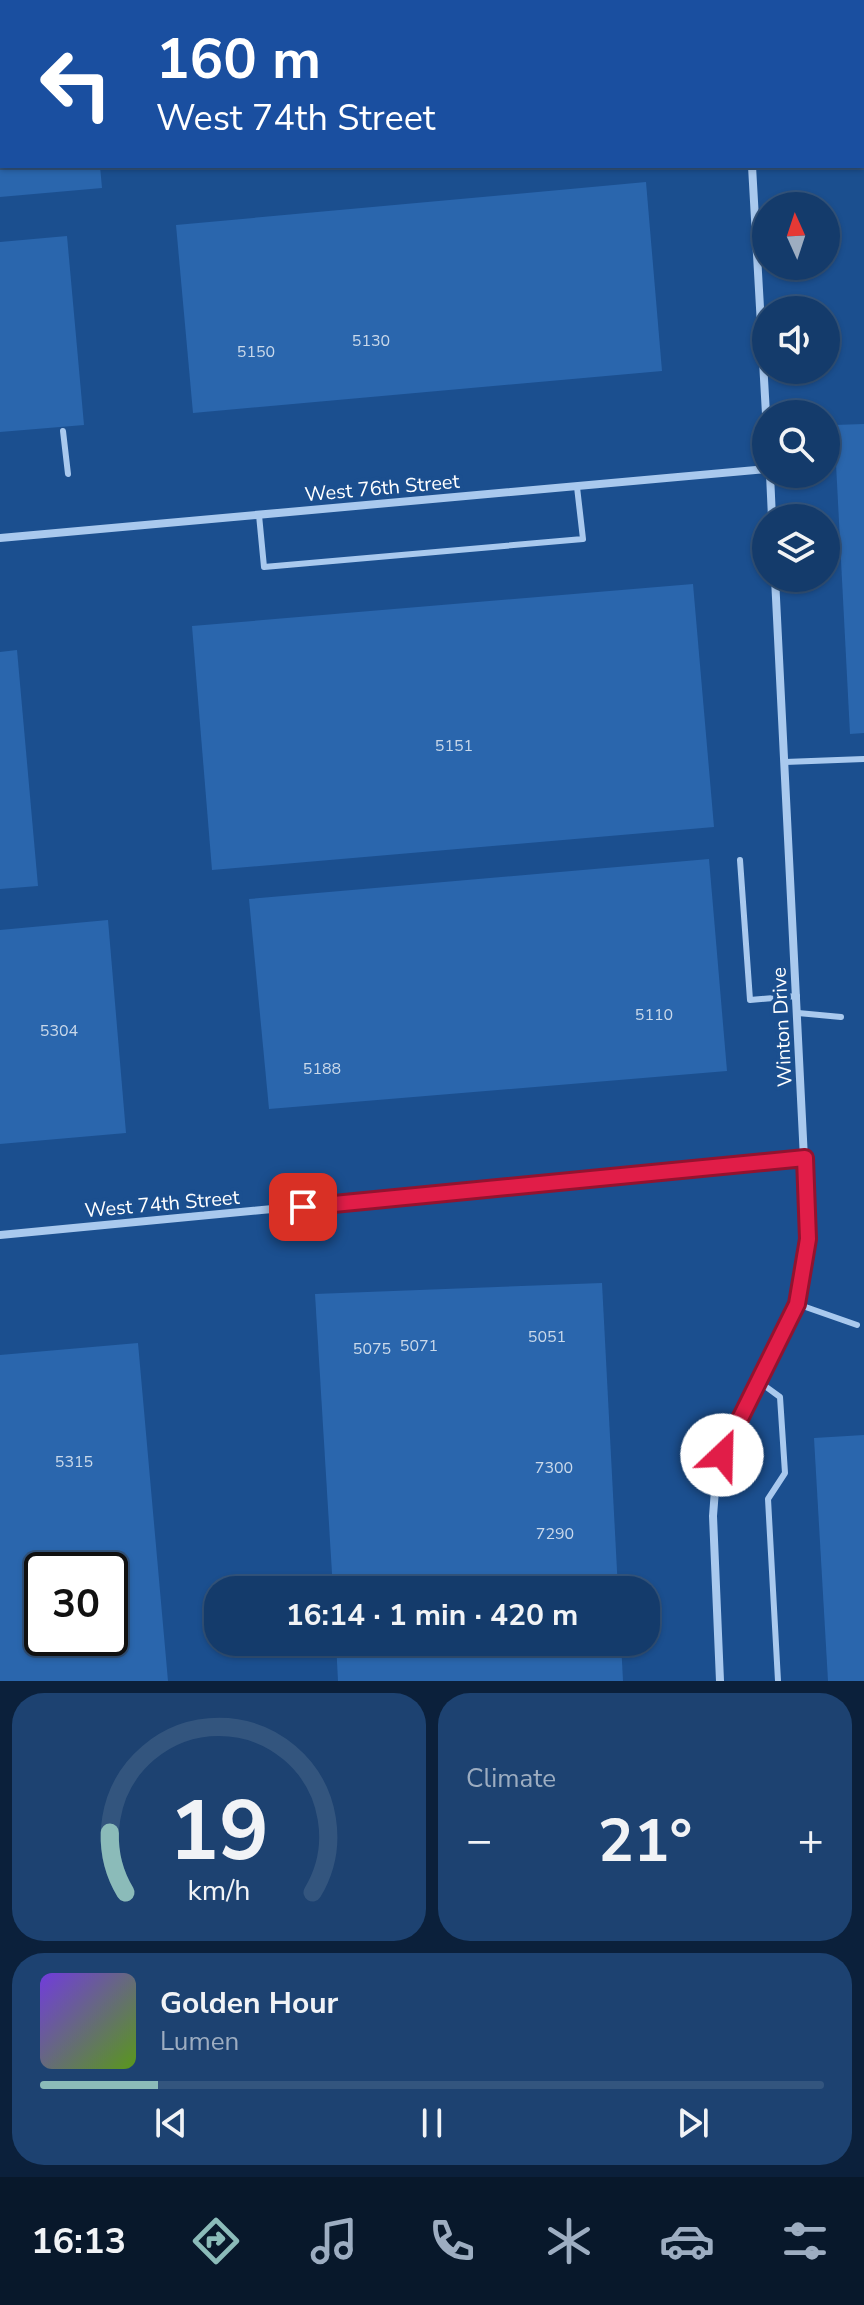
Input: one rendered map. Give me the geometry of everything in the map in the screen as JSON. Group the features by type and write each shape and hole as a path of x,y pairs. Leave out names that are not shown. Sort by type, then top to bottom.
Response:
{"street":[{"path":"752,168 765,400"},
{"name":"West 76th Street","path":"0,538 752,470"},
{"name":"Winton Drive","path":"720,1681 713,1516 716,1477 722,1455 797,1304 808,1239 776,592"},
{"name":"West 74th Street","path":"0,1235 805,1158"}],"lane":[{"path":"63,431 68,474"},
{"path":"259,515 264,567 455,551 583,539 577,487"},
{"path":"785,762 864,759"},
{"path":"740,860 750,1000 797,996"},
{"path":"798,1013 841,1017"},
{"path":"797,1304 857,1325"},
{"path":"758,1381 780,1397 781,1412 785,1473 768,1499 778,1681"}],"building":[{"path":"0,168 100,168 102,188 0,197"},
{"path":"646,182 662,371 193,413 176,225"},
{"path":"67,236 84,425 0,432 0,242"},
{"path":"864,424 864,733 850,734 837,488 840,488 840,425"},
{"path":"693,584 714,827 212,870 192,626"},
{"path":"17,650 38,886 0,889 0,652"},
{"path":"709,859 727,1071 269,1109 249,899"},
{"path":"108,920 126,1133 0,1144 0,930"},
{"path":"602,1283 617,1576 332,1576 315,1294"},
{"path":"138,1343 168,1681 0,1681 0,1355"},
{"path":"864,1435 864,1681 828,1681 814,1438"},
{"path":"337,1656 622,1656 623,1681 338,1681"}],"route":[{"path":"303,1207 805,1158 808,1239 805,1273 797,1304 787,1330 739,1417 722,1455"}]}
